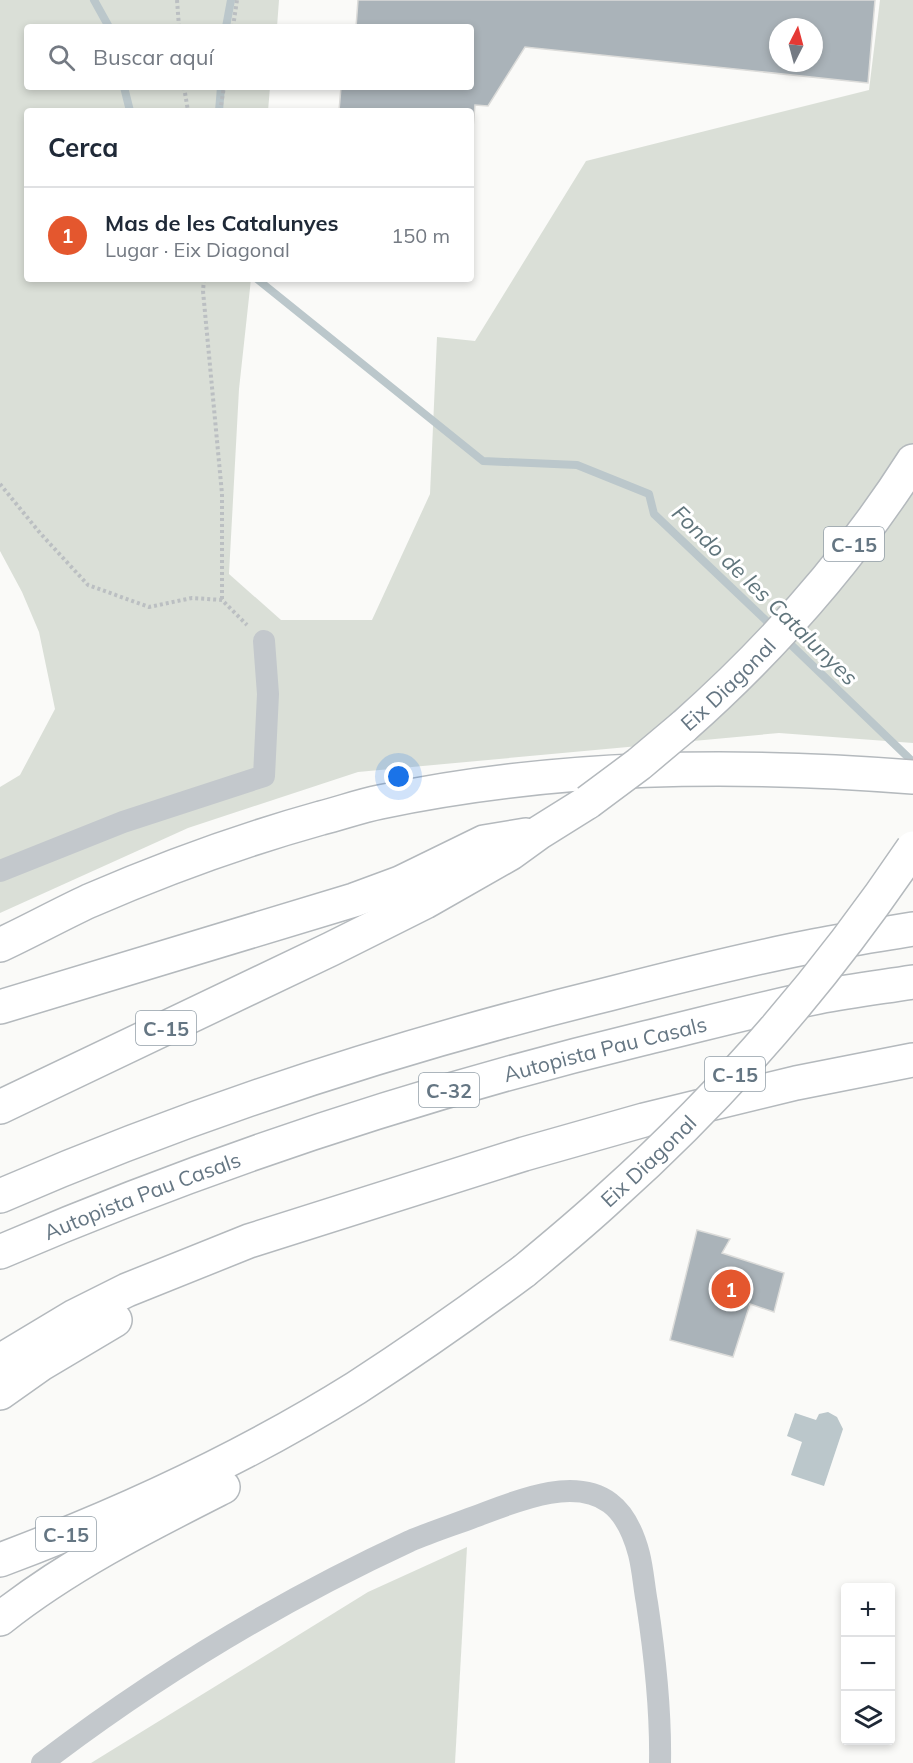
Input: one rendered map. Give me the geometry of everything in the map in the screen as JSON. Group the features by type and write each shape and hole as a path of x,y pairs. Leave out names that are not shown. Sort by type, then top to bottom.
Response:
{"highway":[{"name":"Eix Diagonal","path":"540,832 588,802 639,764 718,696 789,623 852,548 913,461"},
{"path":"0,945 88,902 185,862 281,829 390,800 488,782 558,775 666,769 759,768 909,777"},
{"path":"0,1007 323,910 400,883 484,842 540,832"},
{"name":"C-15","path":"0,1107 425,902 511,854 540,832"},
{"name":"Eix Diagonal","path":"354,1389 443,1330 524,1271 639,1171 754,1054 851,935 913,848"},
{"name":"C-32","path":"0,1196 147,1137 276,1090 412,1047 546,1009 693,973 809,947 913,930"},
{"name":"Autopista Pau Casals","path":"0,1252 173,1182 304,1135 439,1093 573,1055 711,1022 818,997 913,982"},
{"path":"0,1361 75,1316 128,1290 260,1237 524,1154 644,1120 785,1086 913,1060"},
{"path":"0,1393 86,1336 186,1284 238,1262 401,1206 524,1154"},
{"path":"0,1619 84,1562 167,1515 224,1487 354,1389"},
{"name":"C-15","path":"0,1560 132,1506 206,1471 272,1437 354,1389"}],"street":[{"path":"0,871 123,822 264,776 268,694 264,641"},
{"path":"42,1763 95,1723 197,1656 298,1597 411,1541 529,1497 560,1491 588,1494 609,1502 626,1520 639,1554 654,1653 661,1724 660,1763"}],"path":[{"path":"177,0 179,24"},
{"path":"233,24 237,0"},
{"path":"184,90 188,108"},
{"path":"220,108 224,90"},
{"path":"204,282 222,494 222,600"},
{"path":"0,484 88,585 149,607 192,598 222,600 264,641"}],"shaded area":[{"path":"0,0 279,0 277,24 24,24 24,90 270,90 268,108 24,108 24,282 251,282 239,389 229,574 281,620 372,620 430,494 437,337 475,341 586,161 869,90 880,0 913,0 913,743 779,733 358,772 188,828 0,913 0,787 20,775 55,709 39,632 22,592 0,551"},
{"path":"828,1412 837,1417 843,1429 824,1486 791,1475 802,1442 787,1436 795,1413 816,1420 819,1414"},
{"path":"467,1547 455,1763 91,1763 368,1592"}],"building":[{"path":"358,0 875,0 868,83 525,47 488,106 475,105 474,116 474,108 339,108 341,90 474,90 474,24 356,24"},
{"path":"697,1230 730,1239 722,1253 784,1273 774,1312 750,1304 733,1357 670,1340"}],"waterway":[{"name":"Fondo de les Catalunyes","path":"94,0 107,24"},
{"path":"227,24 231,0"},
{"name":"Fondo de les Catalunyes","path":"125,90 129,108"},
{"path":"219,108 221,90"},
{"name":"Fondo de les Catalunyes","path":"261,282 483,461 577,465 649,494 654,514 775,629"},
{"name":"Fondo de les Catalunyes","path":"784,638 913,762"}],"place":[{"name":"Mas de les Catalunyes","path":"731,1289"}]}
